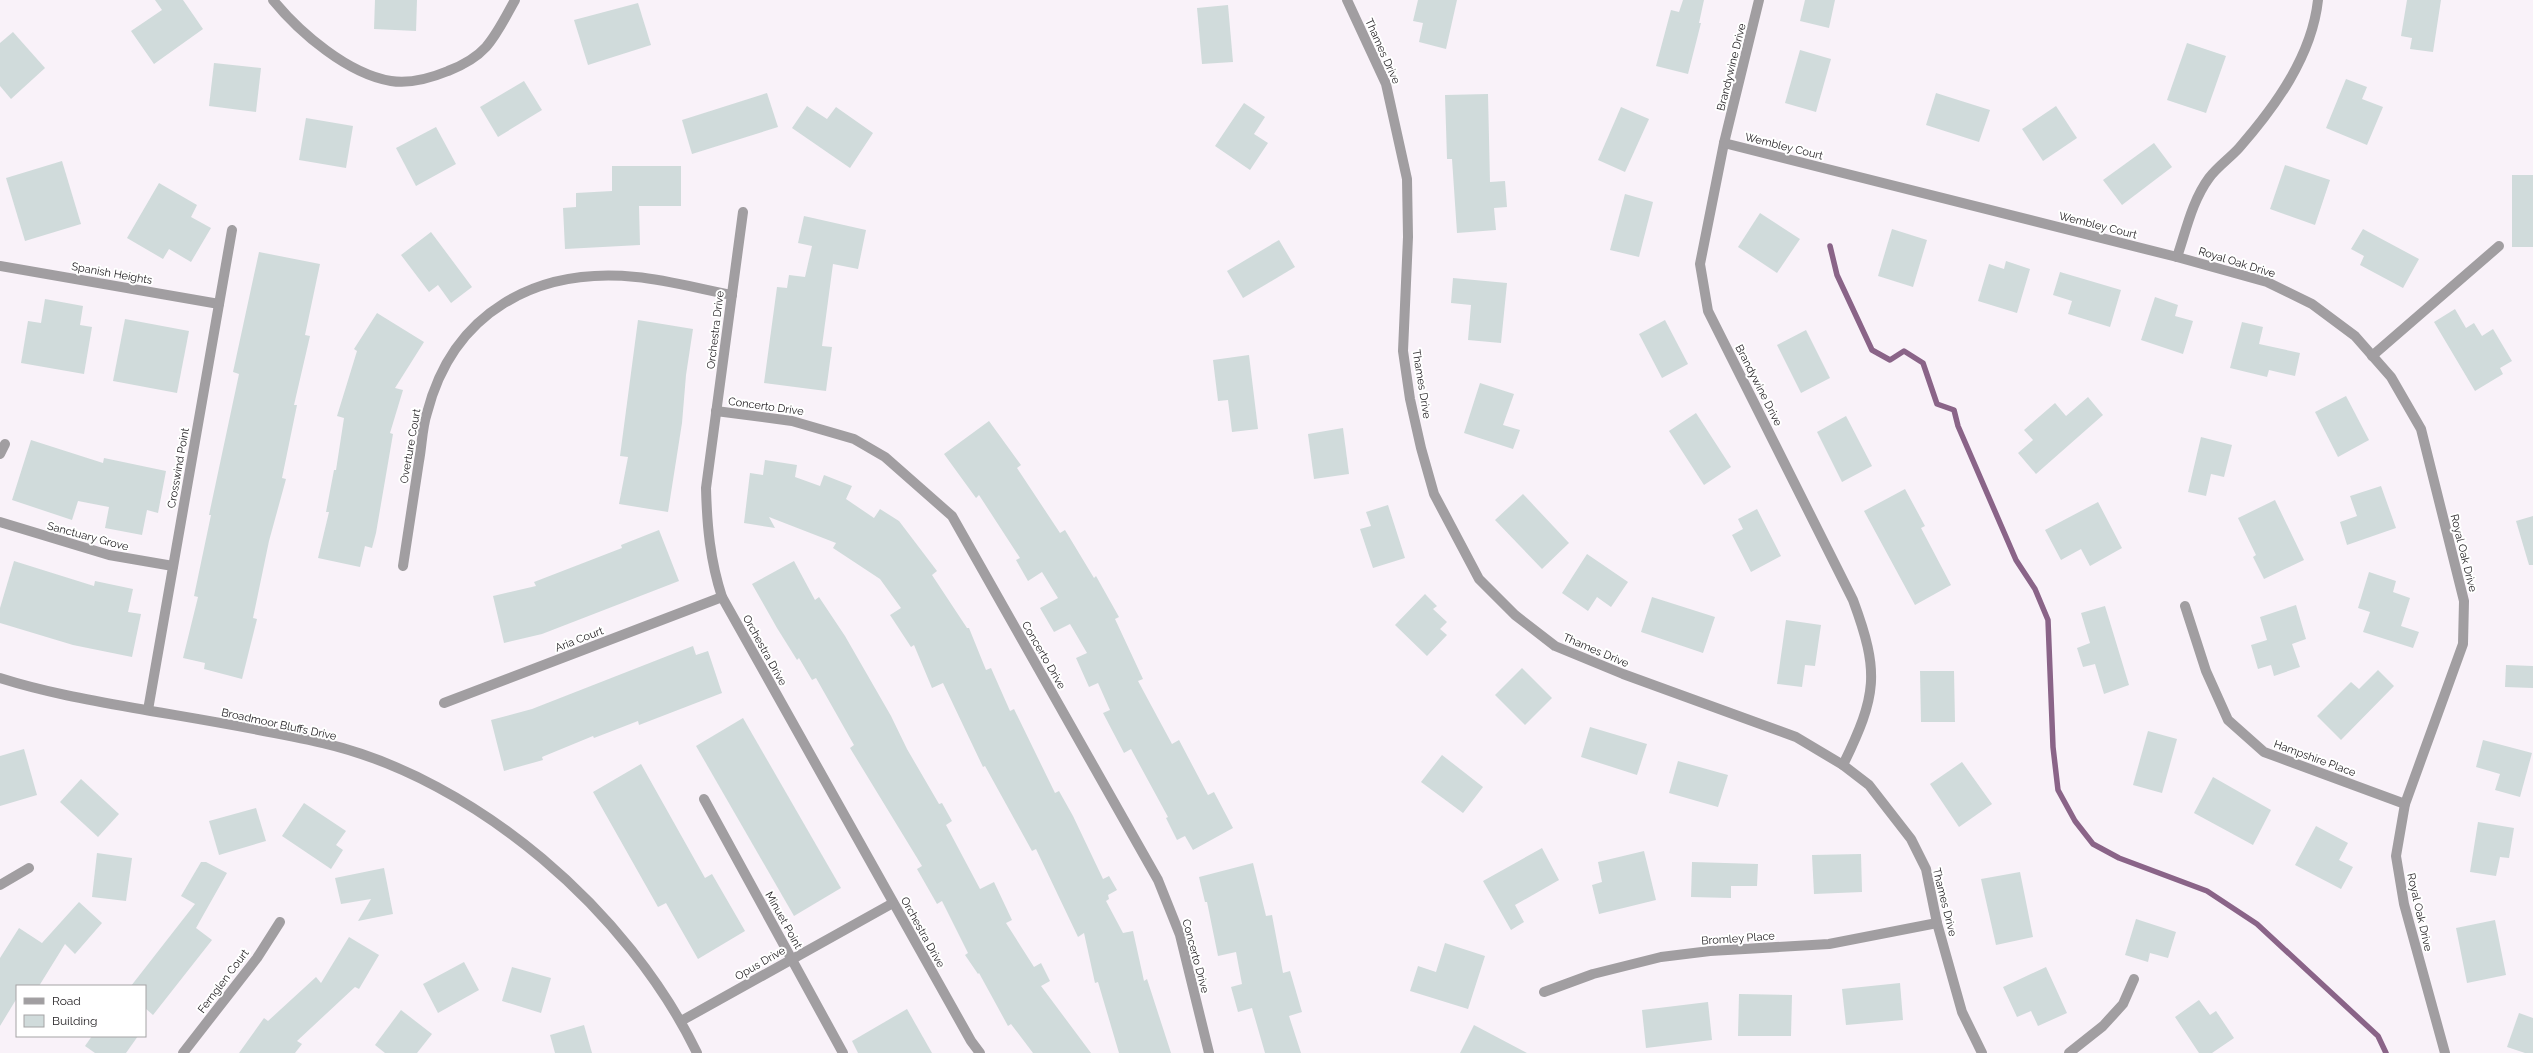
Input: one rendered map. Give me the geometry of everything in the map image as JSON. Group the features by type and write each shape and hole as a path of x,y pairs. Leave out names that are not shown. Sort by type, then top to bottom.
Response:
{"street":[{"path":"273,0 283,12 320,47 353,68 392,81 430,79 461,66 485,48 503,22 515,0"},
{"name":"Thames Drive","path":"1347,0 1386,84 1407,179 1408,237 1403,351 1410,399 1421,448 1434,494 1479,578 1515,615 1555,646 1623,674 1796,737 1843,765 1869,786 1911,839 1926,869 1937,923 1962,1012 1982,1053"},
{"name":"Brandywine Drive","path":"1759,0 1724,144 1700,264 1708,311 1852,600 1866,636 1871,658 1872,680 1869,700 1861,729 1843,765"},
{"path":"2177,257 2193,209 2209,178 2239,148 2284,90 2304,51 2318,0"},
{"name":"Wembley Court","path":"1724,144 2177,257"},
{"name":"Orchestra Drive","path":"743,212 706,488 707,529 712,566 722,597 971,1042 980,1053"},
{"name":"Crosswind Point","path":"148,710 232,230"},
{"path":"2372,356 2499,246"},
{"name":"Royal Oak Drive","path":"2177,257 2267,282 2312,304 2355,336 2392,377 2421,429 2464,601 2463,644 2405,804 2396,856 2404,904 2445,1053"},
{"name":"Spanish Heights","path":"0,266 219,304"},
{"name":"Overture Court","path":"403,566 426,413 441,373 468,332 503,302 547,282 590,276 636,277 732,295"},
{"name":"Concerto Drive","path":"716,411 792,421 854,439 885,457 952,516 1158,880 1180,935 1209,1053"},
{"path":"0,454 5,444"},
{"name":"Sanctuary Grove","path":"0,522 109,555 173,566"},
{"name":"Aria Court","path":"444,703 722,597"},
{"name":"Hampshire Place","path":"2185,606 2206,672 2228,720 2264,752 2405,804"},
{"name":"Broadmoor Bluffs Drive","path":"0,678 75,697 324,743 377,761 438,788 523,843 570,883 622,938 666,995 697,1053"},
{"name":"Minuet Point","path":"704,799 843,1053"},
{"path":"0,885 29,868"},
{"name":"Opus Drive","path":"681,1021 893,903"},
{"name":"Fernglen Court","path":"183,1053 257,958 280,922"},
{"name":"Bromley Place","path":"1544,992 1600,972 1661,957 1710,951 1829,944 1937,923"},
{"path":"2069,1053 2103,1026 2122,1004 2134,979"}],"building":[{"path":"155,0 183,0 203,29 154,64 131,31 162,10"},
{"path":"375,0 417,0 416,31 374,29"},
{"path":"1418,0 1457,0 1446,49 1419,42 1423,23 1413,21"},
{"path":"1683,0 1704,0 1699,23 1701,23 1688,74 1656,66 1671,10 1679,12"},
{"path":"1805,0 1835,0 1829,28 1800,21"},
{"path":"2407,0 2441,0 2433,52 2410,49 2412,38 2401,36"},
{"path":"638,3 651,45 588,65 574,20"},
{"path":"1228,5 1233,62 1202,64 1197,8"},
{"path":"13,32 45,68 11,99 0,86 0,43"},
{"path":"2187,43 2226,56 2206,113 2167,100"},
{"path":"1800,50 1831,59 1816,112 1785,103"},
{"path":"214,63 261,68 256,112 209,106"},
{"path":"2346,79 2367,87 2362,99 2383,107 2367,145 2326,128"},
{"path":"524,81 542,110 498,137 480,107"},
{"path":"767,93 778,127 692,154 682,120"},
{"path":"1936,93 1990,110 1979,142 1926,125"},
{"path":"1488,94 1490,182 1505,181 1507,207 1494,208 1496,230 1457,233 1452,159 1447,159 1445,95"},
{"path":"1244,103 1265,117 1254,134 1268,143 1250,170 1215,146"},
{"path":"807,106 827,119 836,107 873,133 850,168 792,128"},
{"path":"2056,106 2077,138 2043,161 2022,129"},
{"path":"1621,107 1649,119 1625,172 1598,160"},
{"path":"306,118 353,126 346,168 299,160"},
{"path":"436,127 456,164 416,186 396,148"},
{"path":"2154,143 2172,167 2122,205 2103,180"},
{"path":"62,161 81,224 25,241 6,178"},
{"path":"2285,165 2330,180 2315,225 2270,209"},
{"path":"612,166 681,166 681,206 639,206 640,245 565,249 563,208 576,207 576,193 612,191"},
{"path":"2512,175 2533,175 2533,247 2512,247"},
{"path":"159,183 197,205 191,217 211,228 191,262 169,249 163,259 127,238"},
{"path":"1625,194 1653,202 1639,257 1610,250"},
{"path":"1760,213 1800,239 1777,273 1738,247"},
{"path":"804,216 866,230 858,269 833,264 822,346 832,347 826,391 764,383 777,287 787,288 789,275 805,277 812,246 798,243"},
{"path":"1892,229 1927,240 1913,287 1878,276"},
{"path":"2363,229 2419,259 2403,288 2360,265 2364,256 2351,249"},
{"path":"431,232 472,287 451,303 438,285 429,292 401,255"},
{"path":"1279,240 1295,267 1243,298 1227,271"},
{"path":"259,252 320,264 305,335 310,336 294,405 297,405 282,478 286,479 269,541 253,618 257,619 242,679 204,669 205,663 183,658 198,597 194,596 211,515 209,515 239,374 233,372"},
{"path":"2006,261 2030,269 2017,313 1978,301 1989,264 2004,269"},
{"path":"2060,272 2121,290 2110,327 2068,314 2072,301 2053,295"},
{"path":"1453,278 1507,283 1501,343 1468,340 1471,305 1451,303"},
{"path":"2155,297 2178,305 2175,316 2193,321 2183,354 2141,340"},
{"path":"45,299 83,306 80,325 92,327 84,374 21,363 28,321 41,323"},
{"path":"2455,309 2466,328 2474,323 2482,336 2493,329 2512,361 2500,368 2503,374 2475,391 2434,322"},
{"path":"377,313 424,342 395,388 403,390 390,433 393,434 376,533 372,548 365,546 360,567 318,558 329,512 326,512 334,470 336,470 344,418 337,416 357,351 354,349"},
{"path":"125,319 189,331 177,393 113,381"},
{"path":"638,320 693,329 686,375 682,423 668,512 619,504 628,457 620,456"},
{"path":"1665,320 1688,364 1662,378 1639,334"},
{"path":"2242,322 2263,327 2259,344 2300,353 2295,376 2269,370 2267,377 2230,368"},
{"path":"1806,330 1830,378 1801,393 1777,345"},
{"path":"1249,355 1258,429 1232,432 1228,400 1218,401 1213,360"},
{"path":"1480,383 1514,394 1503,425 1520,430 1513,449 1464,433"},
{"path":"2346,396 2369,440 2338,457 2315,412"},
{"path":"2088,397 2103,415 2036,474 2018,453 2033,440 2024,430 2055,403 2066,416"},
{"path":"1696,413 1731,467 1704,485 1669,431"},
{"path":"1846,416 1872,466 1842,482 1817,432"},
{"path":"989,421 1021,465 1017,468 1060,533 1065,530 1094,578 1096,576 1119,617 1115,619 1143,679 1138,681 1172,744 1179,740 1208,795 1214,792 1233,828 1193,850 1185,836 1177,840 1166,818 1168,817 1131,749 1124,753 1103,713 1110,710 1098,683 1089,687 1076,658 1087,653 1070,624 1054,632 1040,608 1058,598 1042,572 1028,581 1016,560 1020,558 979,495 976,498 944,454"},
{"path":"1343,428 1349,474 1314,479 1308,434"},
{"path":"2201,437 2232,445 2224,477 2211,474 2206,496 2188,492"},
{"path":"31,440 103,463 104,458 166,471 158,513 147,510 142,535 105,528 109,507 78,501 72,520 12,500"},
{"path":"765,460 797,465 795,477 820,486 824,475 852,486 846,499 874,518 880,509 899,521 937,571 932,575 967,628 969,628 986,670 991,668 1010,711 1014,709 1055,793 1059,791 1073,816 1103,879 1109,876 1117,890 1108,895 1109,899 1106,901 1123,933 1133,931 1144,981 1147,979 1171,1053 1119,1053 1098,982 1095,983 1084,933 1078,937 1036,849 1032,851 985,766 983,767 943,683 932,688 914,645 911,647 890,615 901,608 880,579 833,548 836,543 769,517 775,528 744,523 750,473 763,475"},
{"path":"2381,486 2396,528 2347,545 2340,522 2357,516 2350,496"},
{"path":"1905,489 1925,526 1921,528 1951,585 1915,605 1864,511"},
{"path":"1523,494 1569,543 1542,569 1495,520"},
{"path":"2275,500 2304,560 2264,579 2253,557 2256,555 2238,518"},
{"path":"2098,502 2122,548 2090,566 2081,549 2061,560 2045,530"},
{"path":"1388,505 1405,558 1373,568 1360,529 1371,526 1366,512"},
{"path":"1757,509 1781,556 1751,572 1732,535 1743,529 1738,519"},
{"path":"2533,516 2533,565 2529,565 2516,521"},
{"path":"659,530 679,581 542,634 504,643 493,596 536,586 534,582 622,548 621,545"},
{"path":"1587,554 1628,582 1611,607 1597,597 1588,611 1562,593"},
{"path":"14,561 94,586 95,581 133,589 128,612 141,614 132,657 73,645 0,623 0,608"},
{"path":"794,561 815,600 819,597 845,636 891,716 907,749 939,804 942,803 952,821 946,825 980,889 994,882 1012,920 1006,923 1034,967 1041,963 1050,981 1041,986 1091,1053 1033,1053 1011,1024 1008,1026 979,973 978,974 965,955 968,953 942,901 937,904 917,869 922,866 850,748 854,745 816,678 812,680 799,658 797,660 752,584"},
{"path":"2369,572 2396,581 2393,592 2410,598 2401,626 2419,632 2413,648 2363,632 2370,612 2358,608"},
{"path":"1425,594 1437,606 1433,609 1447,622 1440,629 1447,635 1427,656 1395,625"},
{"path":"1652,597 1715,617 1703,653 1641,632"},
{"path":"2296,605 2306,639 2292,644 2300,667 2274,676 2271,665 2258,669 2251,645 2267,640 2260,617"},
{"path":"2105,606 2129,685 2104,694 2095,664 2083,667 2077,648 2090,643 2081,613"},
{"path":"1786,620 1821,625 1815,666 1805,665 1802,687 1777,684"},
{"path":"693,646 696,655 708,651 722,693 639,725 638,721 594,738 593,736 542,757 543,760 504,771 491,720 532,709"},
{"path":"2506,665 2533,666 2533,688 2505,687"},
{"path":"1522,668 1552,698 1525,725 1495,695"},
{"path":"2378,670 2394,686 2341,740 2317,716 2351,682 2359,689"},
{"path":"1920,671 1954,671 1955,722 1921,722"},
{"path":"743,718 841,888 794,916 696,746"},
{"path":"1590,727 1647,744 1637,775 1581,757"},
{"path":"2148,731 2177,739 2162,793 2133,785"},
{"path":"2483,740 2532,753 2520,797 2495,790 2500,774 2476,767"},
{"path":"24,749 37,795 0,806 0,756"},
{"path":"1442,755 1483,787 1463,813 1421,782"},
{"path":"1678,761 1728,775 1718,807 1669,793"},
{"path":"1962,762 1992,804 1959,827 1930,784"},
{"path":"641,764 705,878 712,874 745,931 698,959 666,903 658,907 593,792"},
{"path":"2213,777 2271,810 2253,845 2194,813"},
{"path":"81,779 119,814 98,837 60,802"},
{"path":"304,803 346,831 336,845 343,850 331,869 282,836"},
{"path":"256,808 266,841 219,855 209,821"},
{"path":"2478,822 2514,828 2509,858 2500,857 2496,876 2470,872"},
{"path":"2316,826 2348,843 2339,860 2353,867 2341,889 2295,865"},
{"path":"1542,848 1559,880 1515,905 1524,922 1511,930 1483,881"},
{"path":"1644,851 1656,900 1599,914 1592,885 1602,882 1598,862"},
{"path":"97,853 132,858 126,901 92,897"},
{"path":"1861,854 1862,892 1814,894 1812,855"},
{"path":"201,862 206,862 227,873 196,928 212,940 153,1015 146,1009 146,985 132,985 195,904 181,896"},
{"path":"1692,862 1758,864 1757,886 1731,886 1731,898 1691,897"},
{"path":"1253,863 1266,916 1272,915 1283,973 1290,971 1302,1012 1289,1016 1301,1053 1265,1053 1252,1008 1238,1012 1231,987 1242,984 1236,952 1218,956 1207,902 1205,902 1199,877"},
{"path":"384,868 393,914 358,921 371,899 341,904 335,878"},
{"path":"2020,872 2033,937 1996,945 1981,879"},
{"path":"79,902 102,923 75,954 65,944 40,985 16,985 16,1000 0,1026 0,958 19,928 42,943"},
{"path":"2136,919 2176,932 2168,958 2150,953 2148,962 2125,955"},
{"path":"2495,920 2506,975 2467,983 2456,928"},
{"path":"349,937 379,955 359,989 355,987 297,1041 302,1044 295,1053 239,1053 264,1018 268,1021 316,977 321,983"},
{"path":"1445,943 1485,956 1468,1009 1410,991 1418,966 1436,972"},
{"path":"464,962 479,990 438,1013 423,984"},
{"path":"512,967 551,978 541,1013 502,1001"},
{"path":"2046,967 2067,1013 2038,1026 2031,1011 2017,1017 2003,987"},
{"path":"1900,983 1903,1020 1846,1025 1842,989"},
{"path":"1739,994 1792,995 1791,1036 1738,1036"},
{"path":"2199,1000 2210,1015 2216,1011 2234,1038 2212,1053 2199,1053 2175,1017"},
{"path":"1708,1002 1712,1040 1646,1048 1642,1010"},
{"path":"907,1009 932,1053 858,1053 852,1041"},
{"path":"401,1010 432,1034 417,1053 385,1053 375,1045"},
{"path":"2519,1013 2533,1018 2533,1053 2525,1053 2507,1047"},
{"path":"584,1025 592,1053 555,1053 550,1035"},
{"path":"1474,1025 1527,1053 1460,1053"},
{"path":"91,1037 137,1037 126,1053 95,1053 85,1046"}],"waterway":[{"path":"1830,246 1837,275 1872,350 1890,360 1904,351 1923,363 1937,404 1954,410 1958,426 2016,560 2035,589 2048,620 2053,747 2058,790 2075,821 2093,844 2119,858 2207,891 2257,924 2378,1036 2386,1053"}]}
